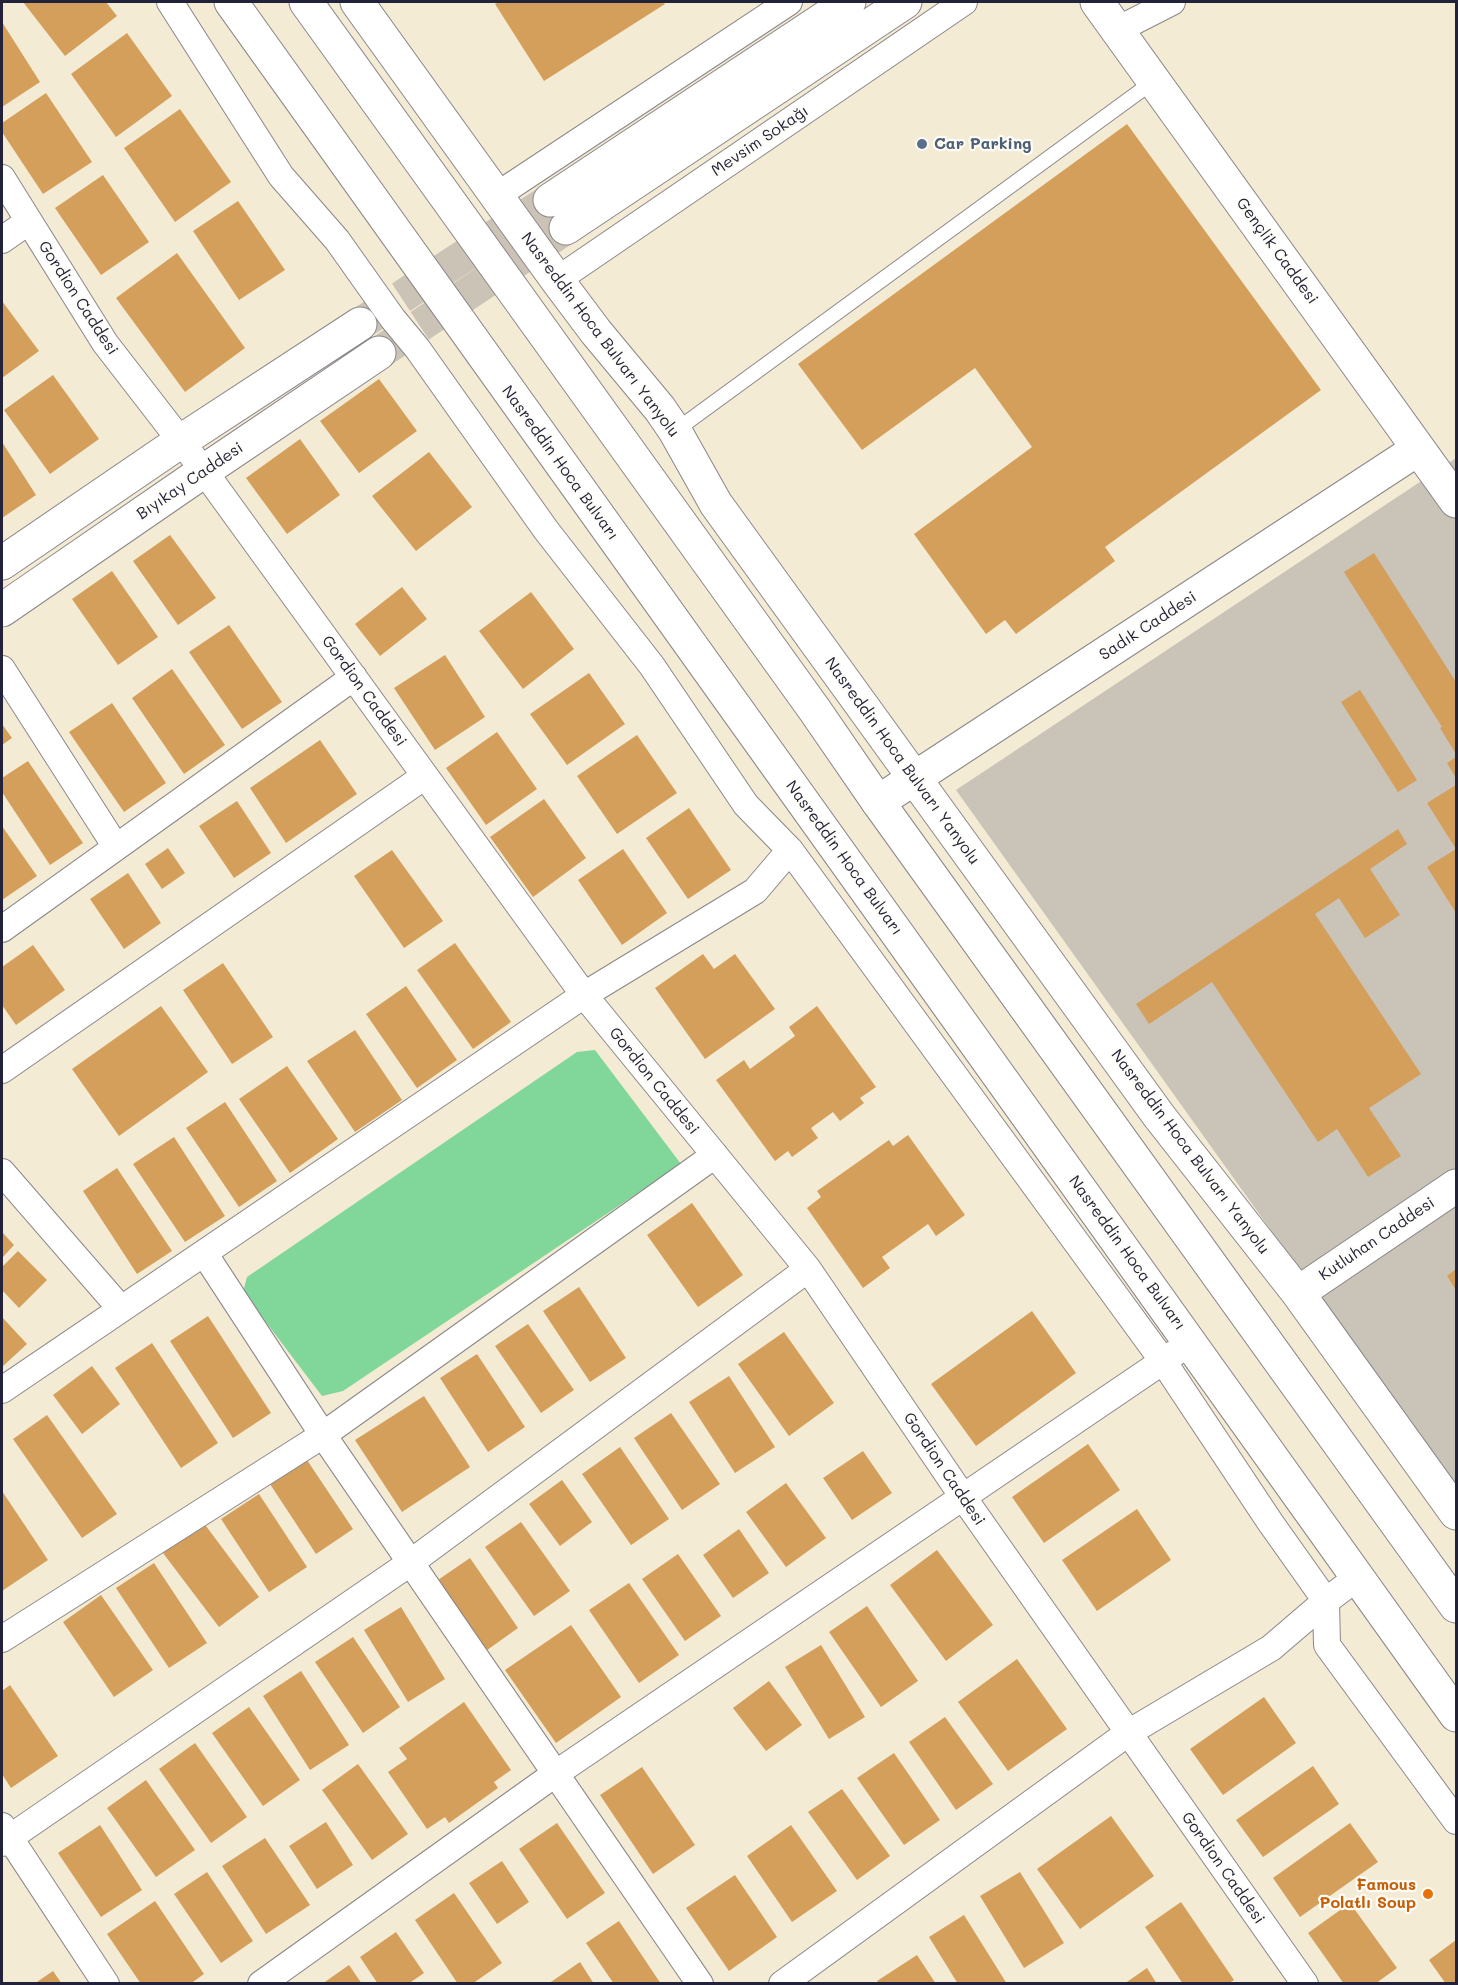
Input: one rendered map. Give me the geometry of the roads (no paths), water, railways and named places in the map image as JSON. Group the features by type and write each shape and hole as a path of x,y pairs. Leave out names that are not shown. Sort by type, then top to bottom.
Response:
{"main road":[{"name":"Nasreddin Hoca Bulvarı","path":"231,2 1456,1715"},
{"path":"306,2 1456,1606"},
{"name":"Nasreddin Hoca Bulvarı Yanyolu","path":"357,2 556,280 660,409 716,504 1159,1116 1298,1293 1456,1513"},
{"path":"849,2 558,214 905,2"},
{"name":"Gençlik Caddesi","path":"1097,2 1456,501"},
{"path":"2,563 181,441 360,324"},
{"name":"Bıyıkay Caddesi","path":"2,610 379,353"},
{"name":"Sadık Caddesi","path":"878,802 1418,449"},
{"name":"Kutluhan Caddesi","path":"1298,1293 1456,1185"}],"street":[{"path":"170,2 281,176 337,240 546,530 652,666 746,805 790,850 1162,1361 1326,1601 1327,1645 1456,1821"},
{"path":"496,196 789,2"},
{"name":"Mevsim Sokağı","path":"556,280 964,2"},
{"path":"1117,30 1172,2"},
{"name":"Gordion Caddesi","path":"2,178 105,343 204,471 584,996 808,1269 963,1497 1300,1982"},
{"path":"2,240 28,222"},
{"path":"2,669 116,846"},
{"path":"2,929 354,676"},
{"path":"2,1070 425,776"},
{"path":"2,1390 584,996 755,891 790,850"},
{"path":"2,1639 323,1435 715,1155"},
{"path":"2,1172 121,1309"},
{"path":"204,1253 323,1435 700,1983"},
{"path":"106,1983 4,1836 410,1563 808,1269"},
{"path":"261,1983 555,1774 1191,1343"},
{"path":"782,1983 1128,1733 1271,1648 1358,1577"}],"lane":[{"path":"675,431 1154,81"}],"tunnel":[{"path":"360,324 550,200"},
{"path":"379,353 566,228"}],"place":[{"name":"Car Parking","path":"922,144"},
{"name":"Famous Polatlı Soup","path":"1428,1894"}]}
